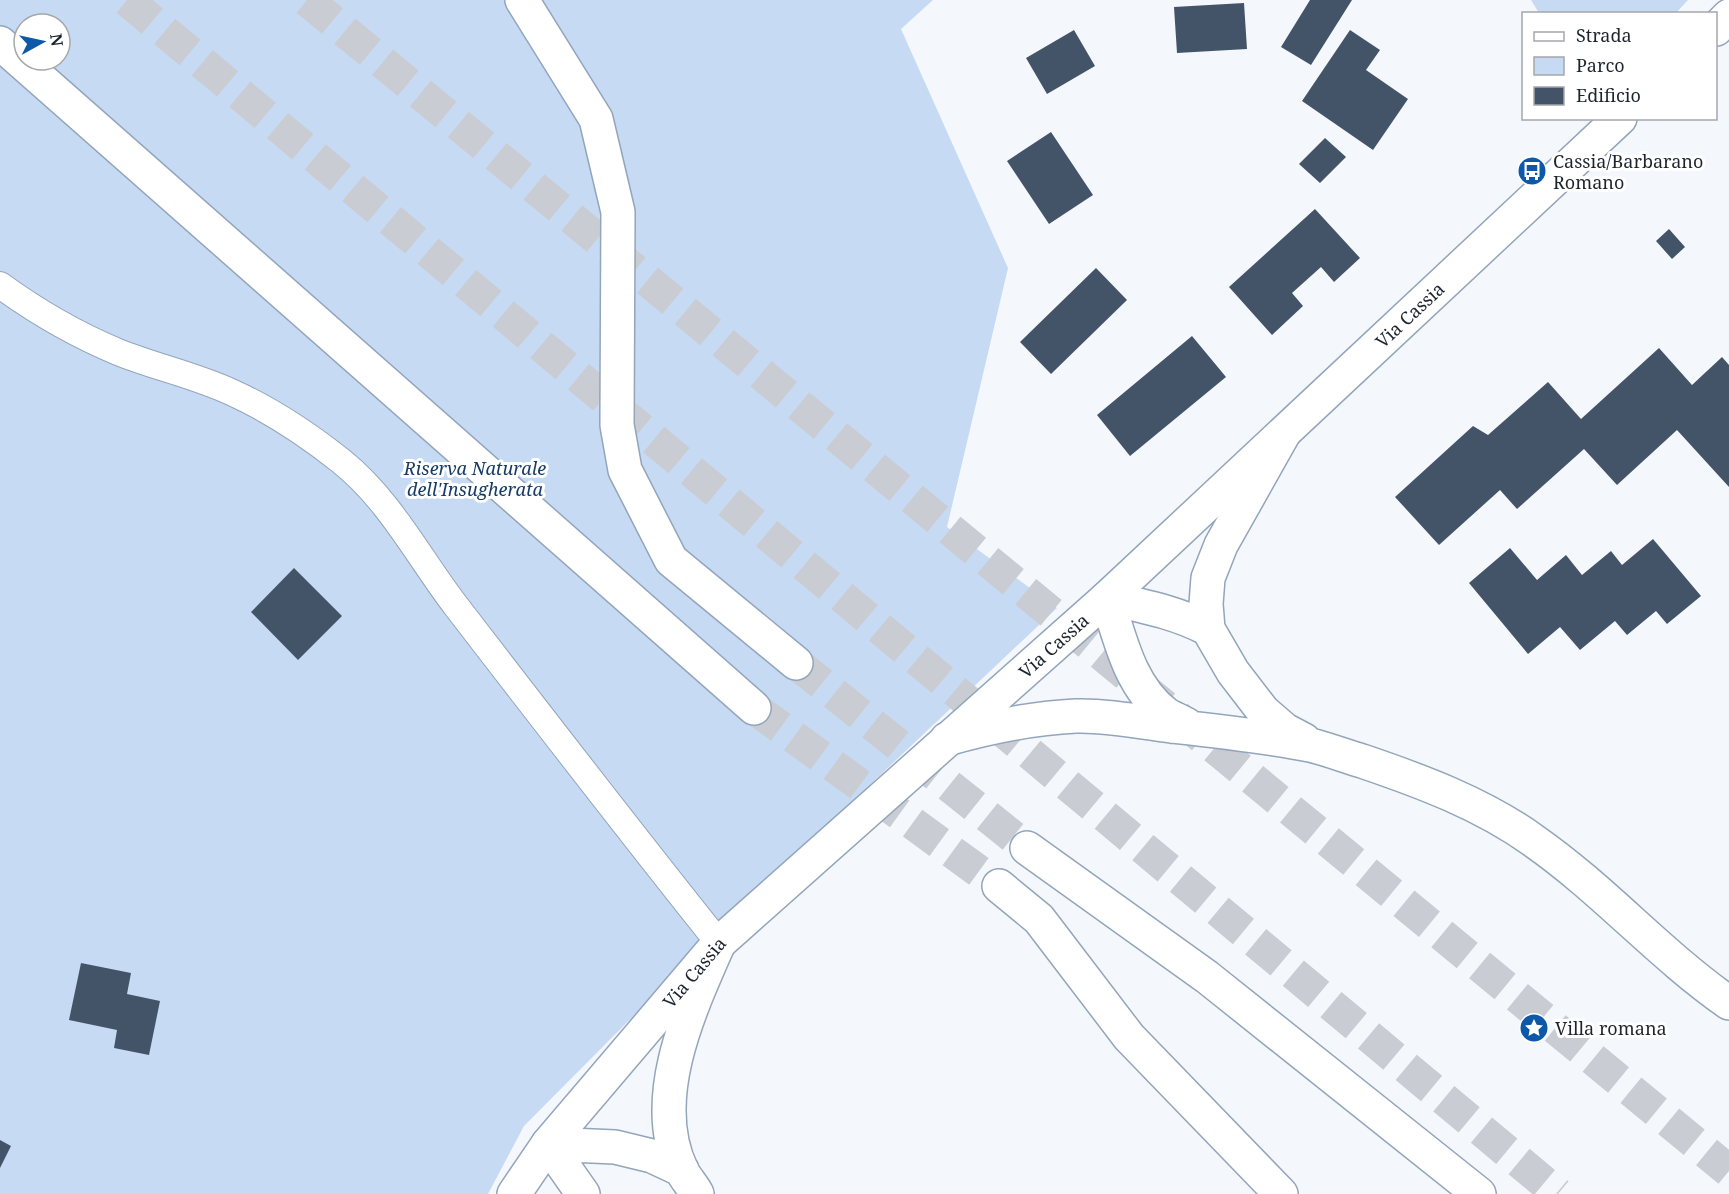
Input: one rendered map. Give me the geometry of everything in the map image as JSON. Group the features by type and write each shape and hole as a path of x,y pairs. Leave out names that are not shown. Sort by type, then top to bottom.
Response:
{"main road":[{"path":"522,0 596,118 618,212 617,425 625,470 671,560 796,663"},
{"path":"1717,28 1729,16"},
{"path":"0,43 754,708"},
{"name":"Via Cassia","path":"514,1194 548,1144 719,943 1107,598 1618,120"},
{"path":"1284,433 1221,545 1208,578 1206,604 1208,629 1233,672 1263,711 1286,730 1312,746"},
{"path":"1107,598 1167,612 1191,620 1208,629"},
{"path":"1107,598 1129,666 1144,692 1167,714 1194,728"},
{"path":"947,739 991,726 1078,716 1235,732 1312,746 1403,774 1456,797 1532,839 1601,892 1676,962 1729,1003"},
{"path":"1027,848 1207,977 1479,1194"},
{"path":"999,886 1039,919 1129,1037 1281,1194"},
{"path":"690,1182 671,1131 670,1100 674,1064 682,1031 719,943"},
{"path":"548,1144 615,1147 652,1156 690,1182"},
{"path":"548,1144 584,1194"}],"street":[{"path":"0,285 74,332 119,352 206,381 249,400 293,425 344,463 399,523 456,606 719,943"}],"green space":[{"name":"Riserva Naturale dell'Insugherata","path":"0,0 933,0 901,29 1008,268 947,527 1057,608 695,950 696,953 524,1126 488,1194 0,1194"},
{"path":"1531,0 1688,0 1677,12 1538,12"}],"building":[{"path":"1310,0 1352,0 1311,65 1281,47"},
{"path":"1244,3 1247,49 1177,53 1174,7"},
{"path":"1074,30 1095,66 1047,94 1026,58"},
{"path":"1350,30 1380,50 1366,70 1408,99 1373,150 1302,101"},
{"path":"1051,132 1093,195 1049,224 1007,161"},
{"path":"1325,138 1346,157 1320,183 1299,164"},
{"path":"1315,209 1360,258 1334,282 1321,267 1292,293 1303,306 1272,335 1229,287"},
{"path":"1669,229 1685,247 1672,259 1656,241"},
{"path":"1096,268 1127,300 1051,374 1020,342"},
{"path":"1192,336 1226,377 1130,456 1097,415"},
{"path":"1659,348 1692,385 1722,357 1729,365 1729,487 1677,430 1617,485 1584,449 1517,509 1500,490 1439,545 1395,497 1473,426 1488,435 1548,382 1581,419"},
{"path":"1653,539 1701,596 1667,624 1656,611 1627,635 1615,621 1580,650 1560,627 1528,654 1469,583 1510,548 1537,580 1566,555 1582,575 1611,551 1622,565"},
{"path":"294,568 342,616 298,660 251,612"},
{"path":"81,963 131,973 127,994 160,1001 149,1055 114,1048 117,1030 69,1020"},
{"path":"0,1140 11,1146 0,1168"}],"tunnel":[{"path":"127,0 1558,1194"},
{"path":"307,0 1729,1171"},
{"path":"796,663 1027,848"},
{"path":"754,708 999,886"}],"place":[{"name":"Cassia/Barbarano Romano","path":"1532,171"},
{"name":"Villa romana","path":"1534,1028"}]}
